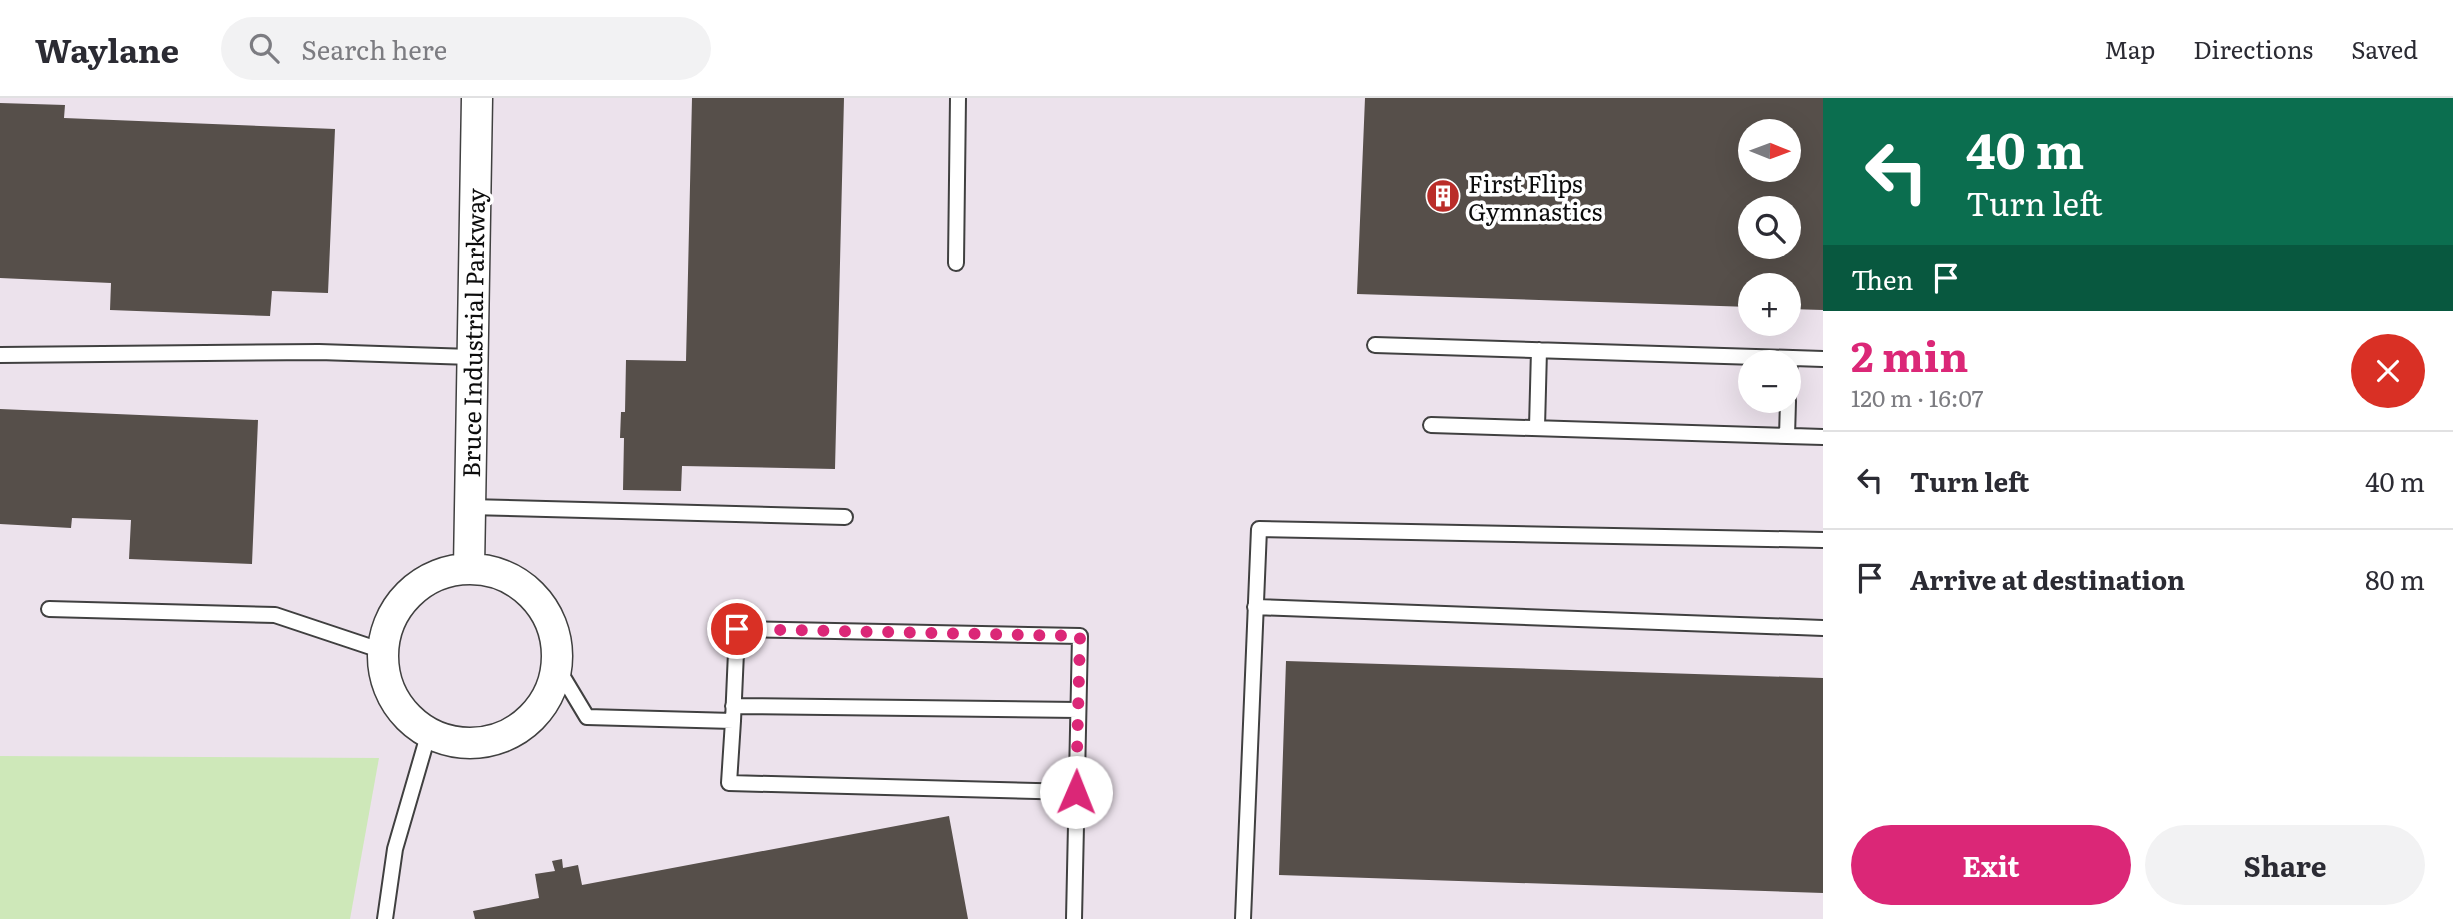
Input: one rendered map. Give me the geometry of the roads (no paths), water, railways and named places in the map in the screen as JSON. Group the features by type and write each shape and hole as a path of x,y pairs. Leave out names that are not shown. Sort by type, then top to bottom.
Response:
{"street":[{"name":"Bruce Industrial Parkway","path":"469,568 477,98"},
{"path":"469,568 498,573 524,587 544,609 556,637 557,667 548,695 530,719 506,736 477,743 447,741 420,728 399,707 386,680 383,651 388,625 401,602 420,584 443,573 469,568"}],"lane":[{"path":"956,263 958,98"},
{"path":"1375,345 1738,356"},
{"path":"1537,427 1539,350"},
{"path":"0,355 318,352 471,357"},
{"path":"1801,358 1823,359"},
{"path":"1787,436 1788,413"},
{"path":"1431,425 1823,437"},
{"path":"469,506 845,517"},
{"path":"1243,919 1259,529 1823,540"},
{"path":"1255,607 1823,628"},
{"path":"49,609 275,615 383,651"},
{"path":"1074,919 1080,636 737,629 729,783 1076,792"},
{"path":"557,667 587,718 733,721"},
{"path":"733,706 1078,710"},
{"path":"385,919 395,849 429,732"}],"place":[{"name":"First Flips Gymnastics","path":"1443,196"}]}
